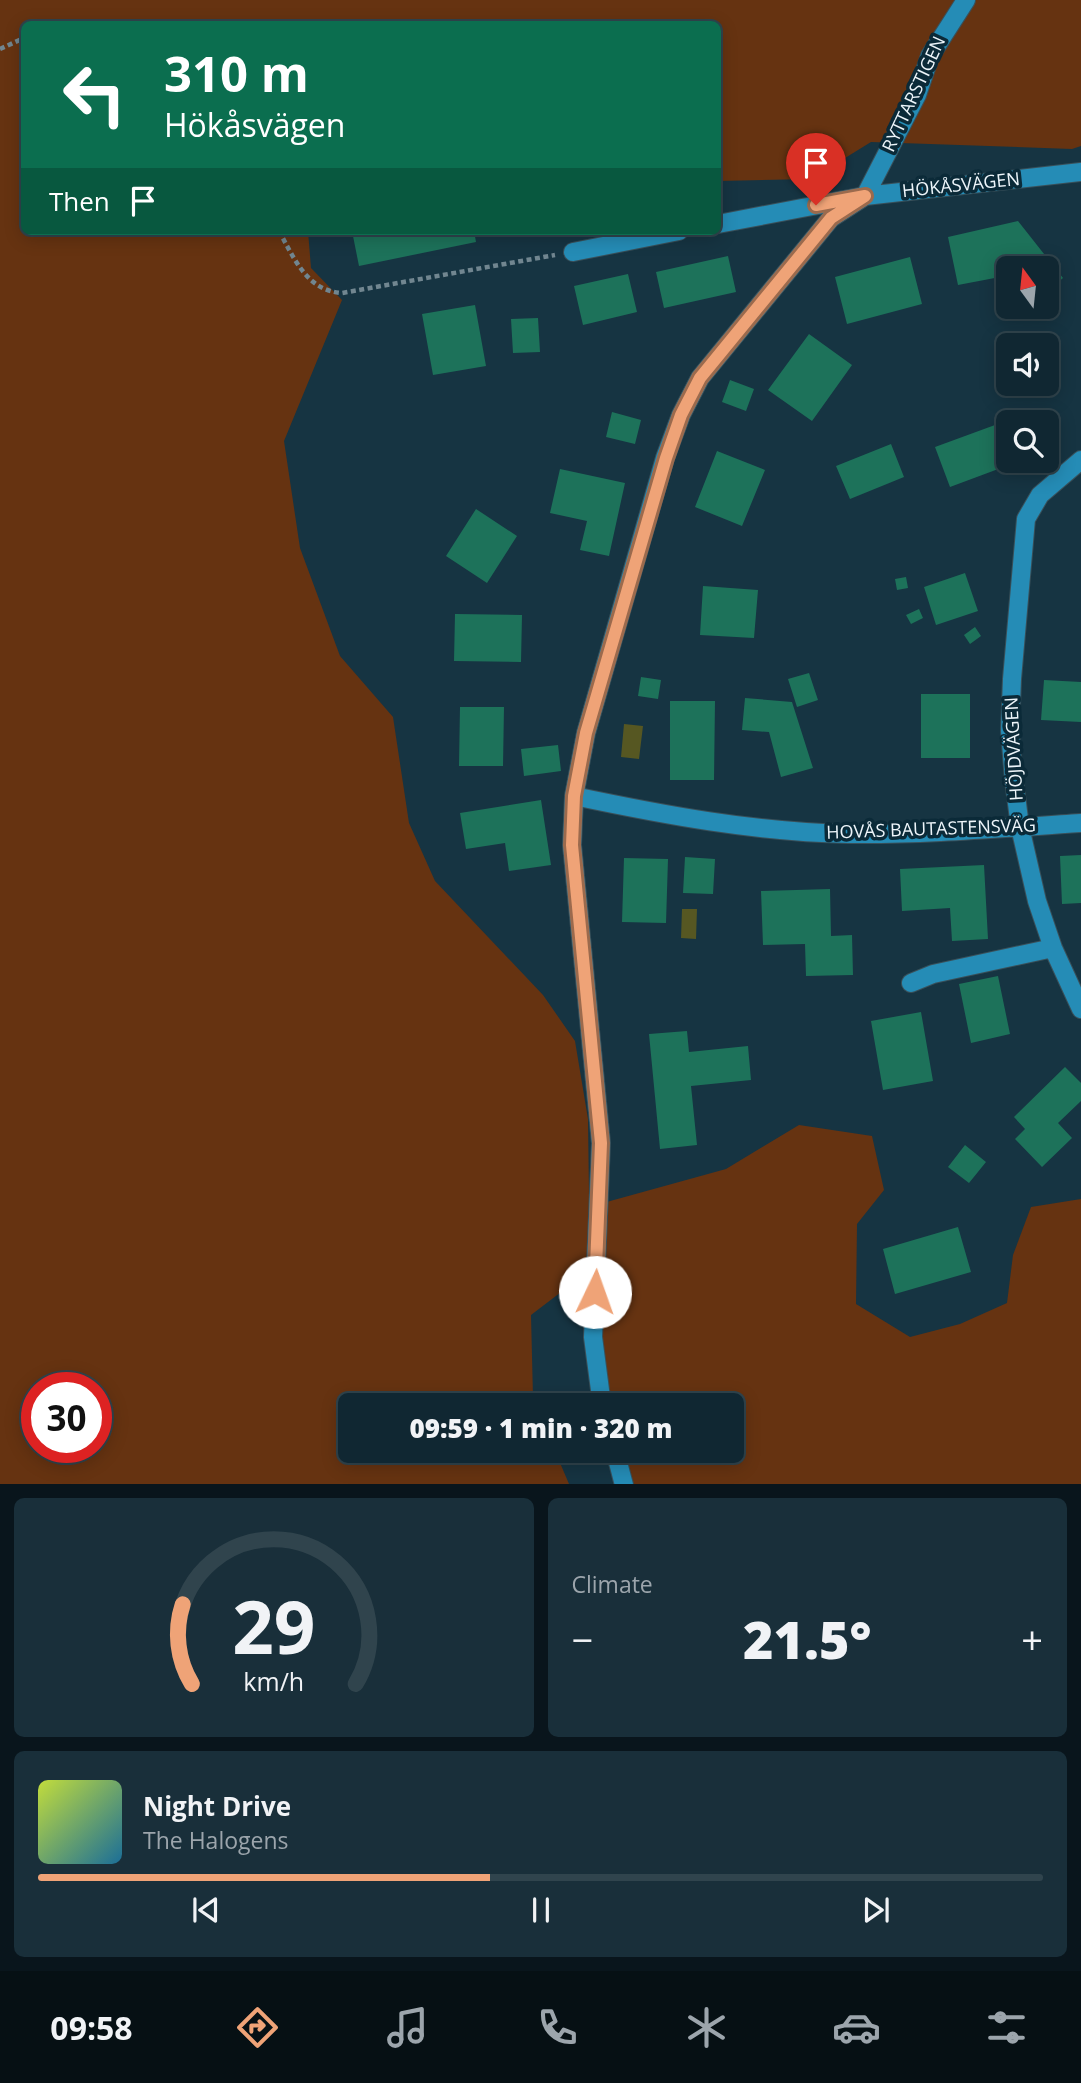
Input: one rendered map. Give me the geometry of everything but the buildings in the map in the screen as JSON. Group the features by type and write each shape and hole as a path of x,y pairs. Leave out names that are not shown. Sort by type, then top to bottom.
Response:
{"street":[{"name":"RYTTARSTIGEN","path":"600,1393 593,1337 601,1143 574,870 574,796 586,733 610,657 639,544 681,415 700,378 741,324 831,218 865,196 917,95 930,56 952,16 965,0"},
{"name":"HÖKÅSVÄGEN","path":"721,223 865,196 1081,172"},
{"path":"573,252 659,235"},
{"name":"HÖJDVÄGEN","path":"1081,460 1040,495 1026,519 1010,731 1020,827 1037,901 1053,948 1081,1009"},
{"name":"HOVÅS BAUTASTENSVÄG","path":"574,796 666,815 817,832 928,833 1081,823"},
{"path":"911,983 933,974 1053,948"},
{"path":"618,1463 624,1484"}],"path":[{"path":"0,49 21,39"},
{"path":"282,235 313,284 326,292 342,293 573,252"}],"shaded area":[{"path":"0,0 1081,0 1081,146 1072,149 871,142 811,179 721,181 721,21 21,21 21,235 308,235 311,268 342,300 284,441 300,548 340,656 393,717 409,823 435,881 543,995 575,1041 588,1119 590,1270 531,1315 533,1393 338,1393 338,1463 560,1463 569,1484 0,1484"},
{"path":"624,724 643,726 639,759 621,757"},
{"path":"682,909 697,909 696,939 681,938"},
{"path":"799,1125 872,1136 884,1190 857,1224 856,1304 910,1337 960,1324 1007,1303 1013,1255 1031,1207 1081,1199 1081,1484 632,1484 626,1463 744,1463 744,1393 607,1393 600,1339 603,1203 726,1169"}],"route":[{"path":"595,1292 601,1143 572,845 574,796 586,733 666,458 681,415 700,378 741,324 831,218 865,196 816,205"}]}
